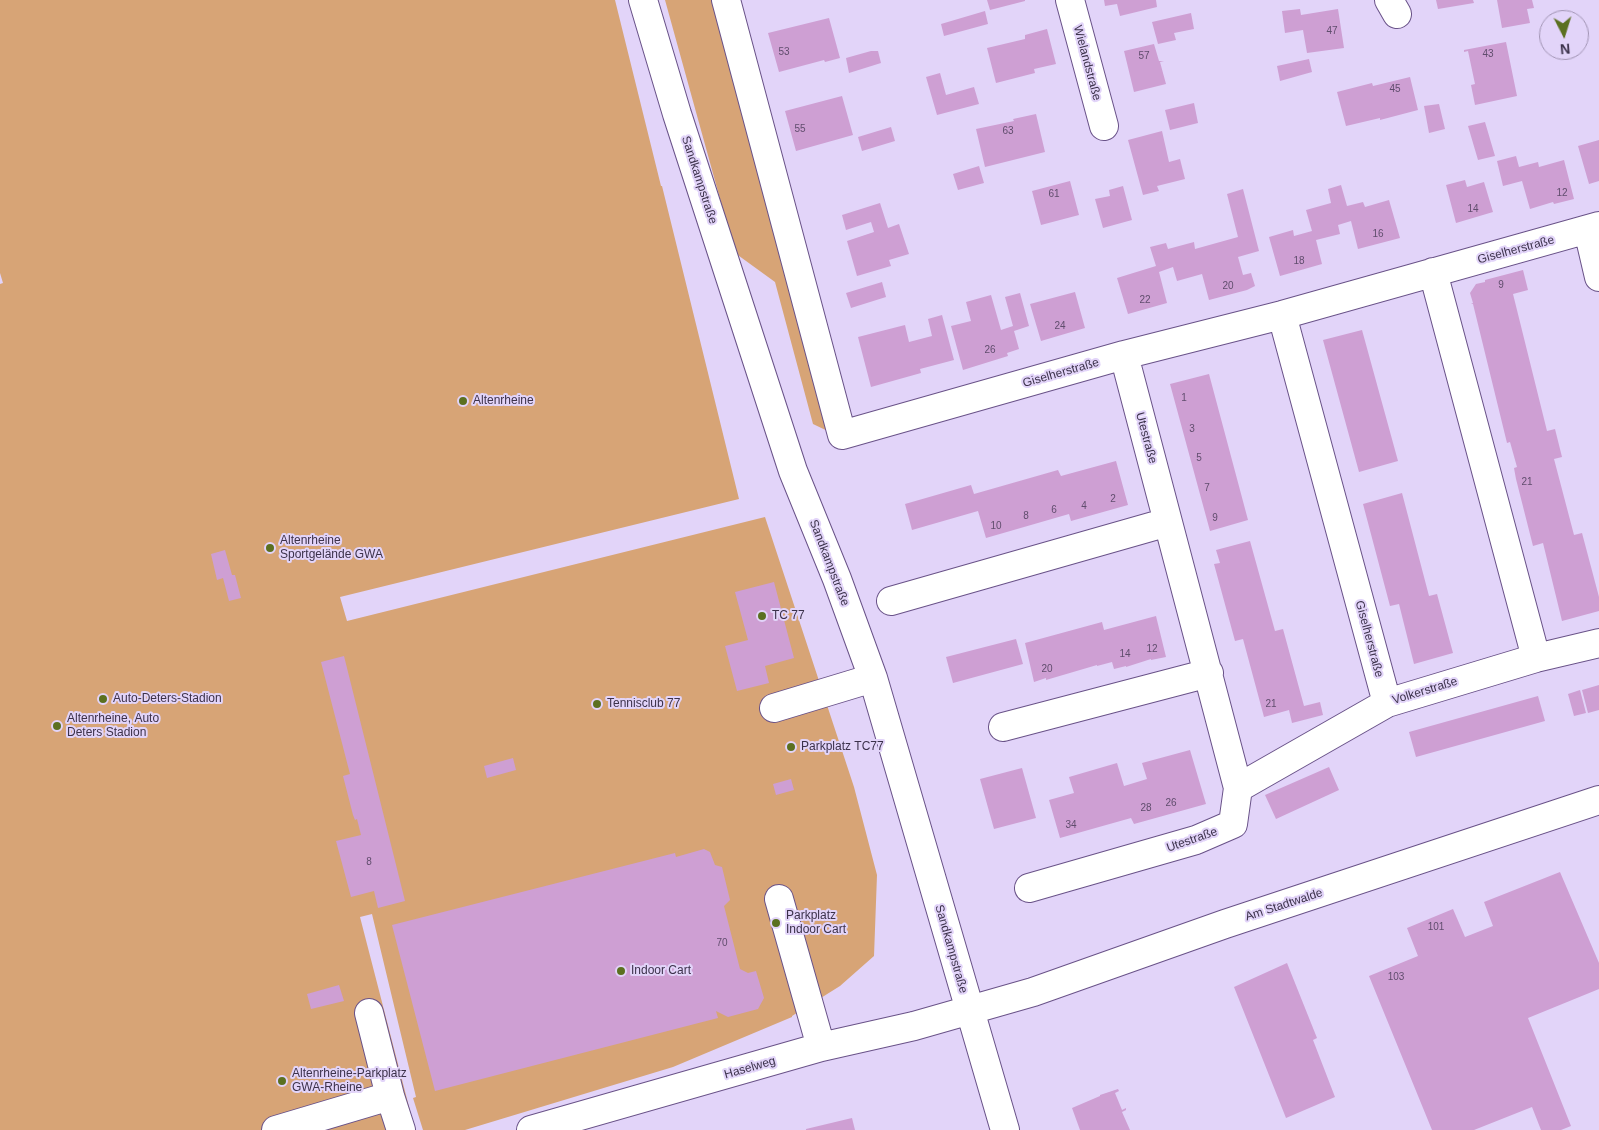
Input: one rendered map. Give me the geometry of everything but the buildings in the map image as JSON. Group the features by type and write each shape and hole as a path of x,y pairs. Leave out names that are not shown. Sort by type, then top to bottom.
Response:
{"street":[{"name":"Sandkampstraße","path":"643,0 792,471 836,578 873,678 1005,1130"},
{"name":"Giselherstraße","path":"726,0 842,435 1124,355 1282,315 1593,228"},
{"name":"Wielandstraße","path":"1070,0 1104,126"},
{"path":"1593,228 1599,277"},
{"path":"1433,272 1536,658"},
{"name":"Giselherstraße","path":"1282,315 1386,703"},
{"name":"Utestraße","path":"1029,888 1196,840 1233,824 1238,788 1124,355"},
{"path":"891,601 1168,522"},
{"name":"Volkerstraße","path":"1238,788 1386,703 1536,658 1599,644"},
{"path":"1003,727 1209,673"},
{"path":"774,708 873,678"},
{"name":"Am Stadtwalde","path":"969,1010 1033,992 1225,924 1599,800"},
{"path":"779,899 822,1047"},
{"name":"Haselweg","path":"531,1130 822,1047 914,1026 969,1010"},
{"path":"369,1013 400,1130"},
{"path":"276,1130 390,1096"}],"shaded area":[{"name":"Altenrheine Sportgelände GWA","path":"0,0 615,0 739,499 340,597 347,621 765,517 854,787 877,875 874,956 840,986 792,1017 673,1067 465,1130 423,1130 413,1098 416,1097 372,914 360,917 415,1130 0,1130 0,284 3,283 0,273"},
{"path":"665,0 716,0 836,435 813,424 775,282 735,253"}],"place":[{"name":"Altenrheine","path":"463,401"},
{"name":"Altenrheine Sportgelände GWA","path":"270,548"},
{"name":"TC 77","path":"762,616"},
{"name":"Auto-Deters-Stadion","path":"103,699"},
{"name":"Tennisclub 77","path":"597,704"},
{"name":"Altenrheine, Auto Deters Stadion","path":"57,726"},
{"name":"Parkplatz TC77","path":"791,747"},
{"name":"Parkplatz Indoor Cart","path":"776,923"},
{"name":"Indoor Cart","path":"621,971"},
{"name":"Altenrheine-Parkplatz GWA-Rheine","path":"282,1081"}]}
